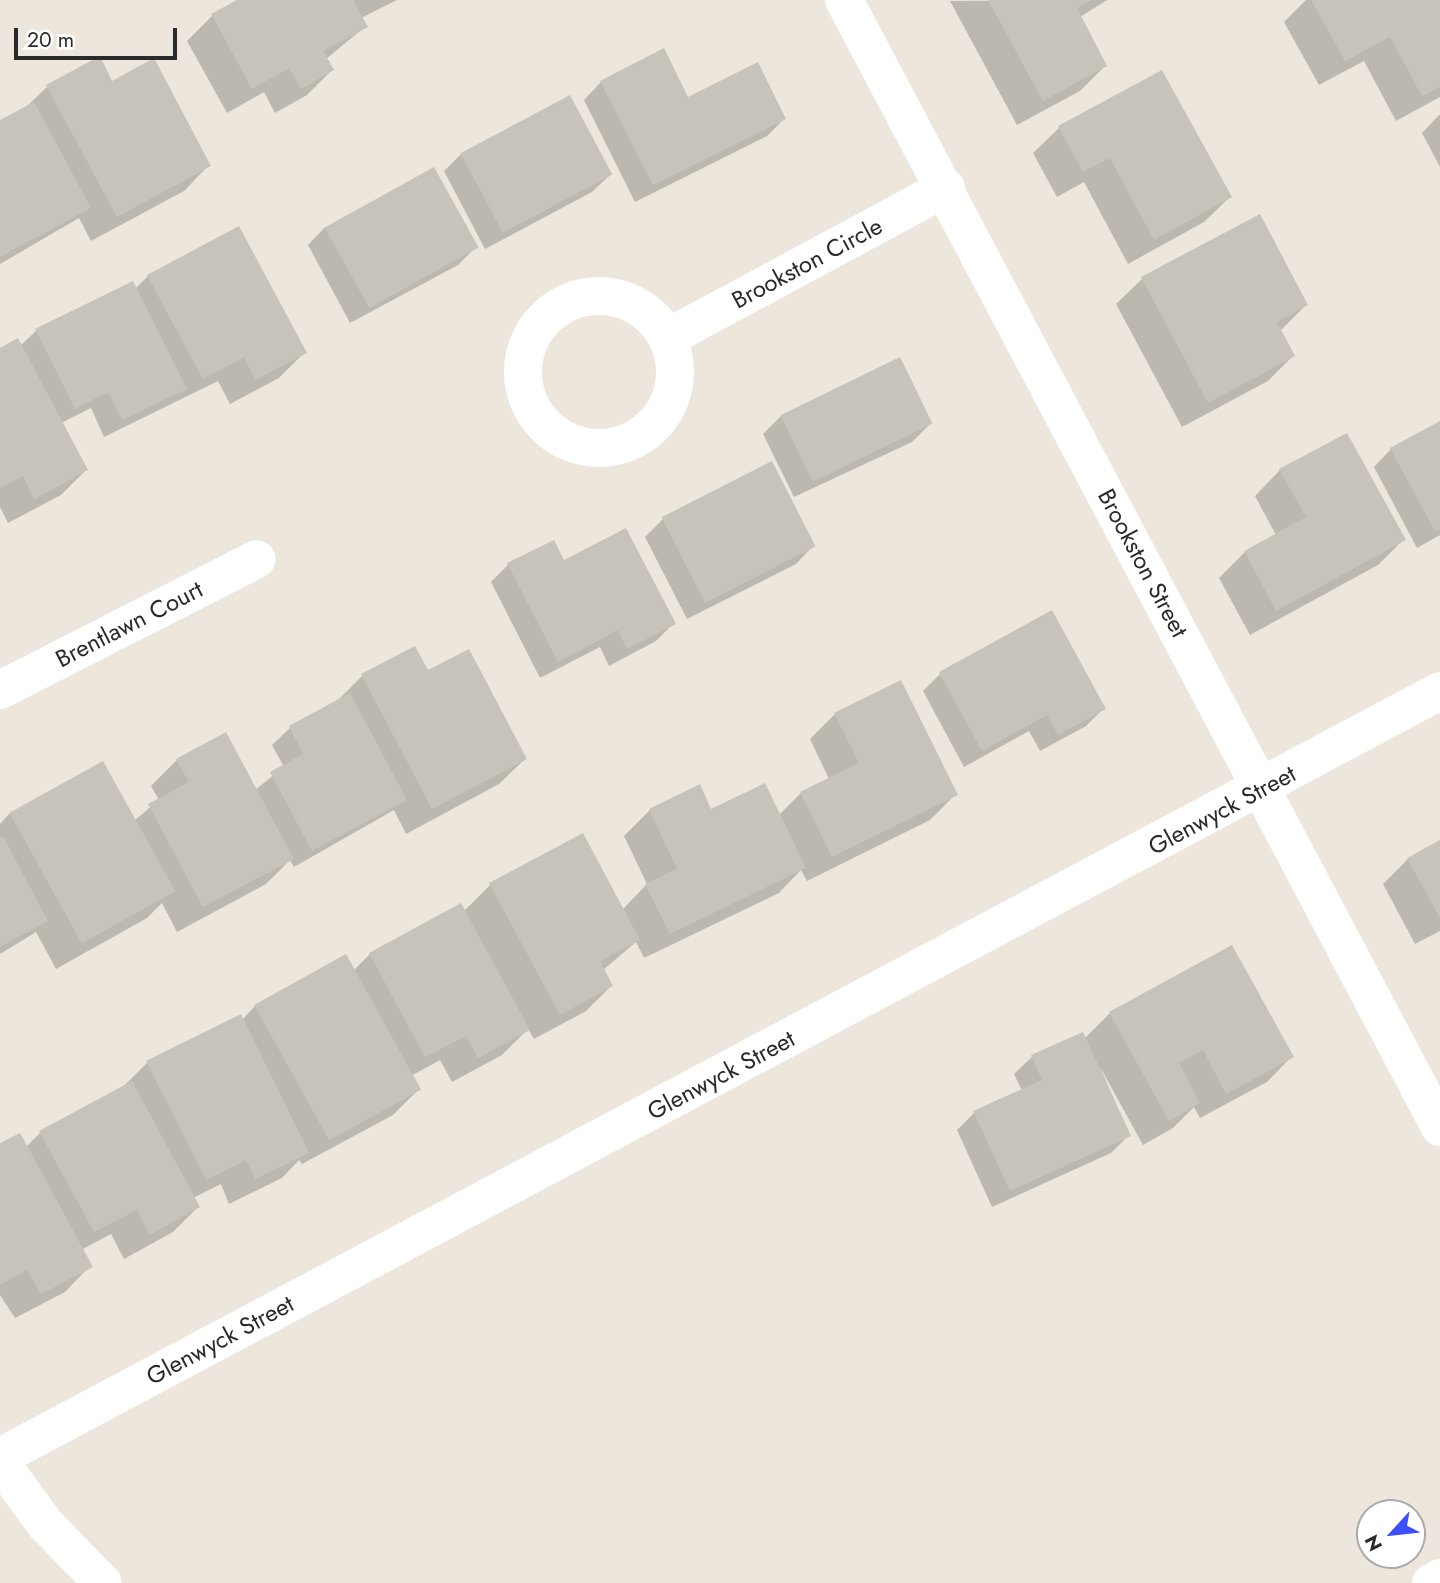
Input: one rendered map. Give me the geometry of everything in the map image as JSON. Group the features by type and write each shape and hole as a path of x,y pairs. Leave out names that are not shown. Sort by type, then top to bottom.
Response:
{"street":[{"name":"Brookston Street","path":"844,0 946,188 1440,1127"},
{"name":"Brookston Circle","path":"667,338 946,188"},
{"name":"Brentlawn Court","path":"0,690 257,559"},
{"name":"Glenwyck Street","path":"0,1459 1261,789 1440,691"},
{"path":"0,1459 46,1525 103,1583"},
{"path":"1431,1583 1440,1578"}],"building":[{"path":"237,0 353,0 368,27 323,51 334,70 301,89 289,68 252,89 211,14"},
{"path":"988,0 1092,0 1077,8 1107,66 1043,101"},
{"path":"1311,0 1440,0 1440,87 1422,96 1390,37 1345,61"},
{"path":"664,48 688,97 758,62 786,119 653,185 600,81"},
{"path":"100,56 112,81 154,58 211,166 117,217 46,85"},
{"path":"1162,70 1232,197 1154,240 1110,158 1083,172 1058,126"},
{"path":"570,95 612,174 503,233 461,153"},
{"path":"34,102 91,208 0,257 0,120"},
{"path":"434,167 479,247 369,308 325,228"},
{"path":"1260,214 1308,305 1277,322 1295,356 1208,403 1141,277"},
{"path":"239,226 307,353 255,380 244,357 203,379 147,275"},
{"path":"133,281 187,389 122,420 108,392 75,409 35,329"},
{"path":"18,338 88,470 34,499 23,476 0,488 0,348"},
{"path":"900,357 932,424 813,482 780,415"},
{"path":"1440,421 1440,529 1435,531 1390,448"},
{"path":"1347,433 1406,540 1276,611 1244,551 1306,517 1279,469"},
{"path":"772,461 816,547 705,603 662,517"},
{"path":"626,528 676,624 627,649 618,630 558,662 507,563 554,540 564,560"},
{"path":"1052,610 1106,709 1058,735 1047,715 982,751 939,672"},
{"path":"415,646 428,670 469,649 527,759 432,809 361,674"},
{"path":"901,680 958,795 832,857 800,792 859,763 834,713"},
{"path":"350,693 407,800 312,851 270,772 303,754 289,726"},
{"path":"226,732 294,859 203,907 148,804 189,782 176,759"},
{"path":"103,761 175,891 82,943 9,813"},
{"path":"765,783 806,868 670,934 645,884 677,869 649,809 700,784 711,809"},
{"path":"583,833 640,940 600,961 613,986 560,1015 489,883"},
{"path":"3,836 48,921 0,947 0,838"},
{"path":"1440,840 1440,918 1407,858"},
{"path":"461,903 530,1030 478,1058 466,1036 425,1057 369,953"},
{"path":"1232,945 1294,1057 1226,1094 1203,1050 1179,1063 1200,1103 1169,1121 1109,1012"},
{"path":"346,954 421,1090 329,1140 254,1005"},
{"path":"241,1014 309,1153 255,1179 246,1160 206,1180 146,1061"},
{"path":"1083,1032 1131,1136 1010,1191 973,1111 1042,1080 1031,1055"},
{"path":"132,1081 200,1207 150,1235 137,1210 94,1232 39,1131"},
{"path":"20,1133 93,1267 41,1294 27,1270 0,1285 0,1143"}]}
